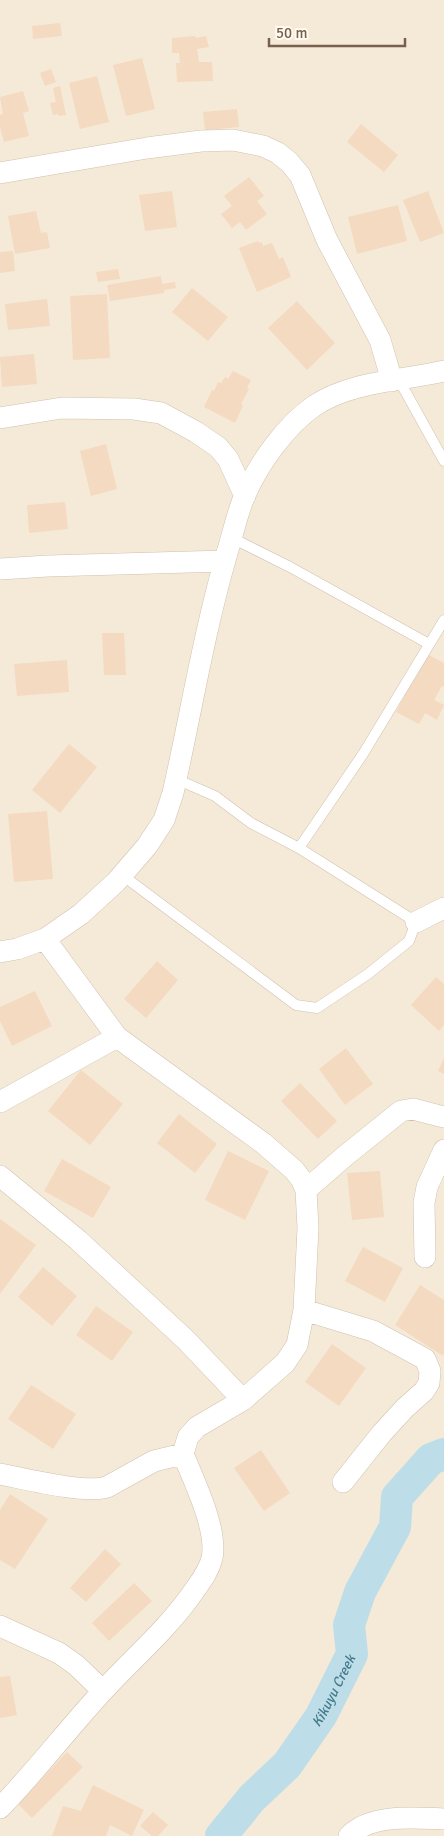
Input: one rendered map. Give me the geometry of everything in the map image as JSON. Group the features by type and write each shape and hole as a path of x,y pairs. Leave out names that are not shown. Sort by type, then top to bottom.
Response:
{"street":[{"path":"0,174 147,148 201,142 233,140 263,146 278,153 300,175 326,240 380,340 395,380"},
{"path":"0,952 17,949 45,939 82,914 122,876 147,846 164,820 176,779 216,591 245,496 270,451 298,420 314,406 336,395 357,388 444,371"},
{"path":"0,418 62,408 134,408 161,413 196,432 218,447 228,459 245,496"},
{"path":"0,569 225,561"},
{"path":"416,922 444,908"},
{"path":"0,1808 26,1781 103,1691 181,1610 205,1575 212,1558 212,1536 209,1520 183,1454 188,1436 197,1427 243,1400 275,1373 291,1355 300,1336 304,1310 308,1228 306,1190 301,1179 270,1148 117,1037 45,939"},
{"path":"0,1102 117,1037"},
{"path":"306,1190 401,1111 413,1109 444,1117"},
{"path":"425,1257 424,1203 427,1187 444,1150"},
{"path":"0,1176 78,1240 186,1340 243,1400"},
{"path":"304,1310 373,1331 425,1359 430,1371 429,1383 424,1391 382,1433 343,1482"},
{"path":"0,1484 0,1474 81,1489 99,1490 154,1461 183,1454"},
{"path":"0,1626 59,1653 76,1665 103,1691"},
{"path":"350,1836 364,1826 384,1820 444,1819"}],"lane":[{"path":"395,380 444,461"},
{"path":"232,538 290,567 429,644"},
{"path":"299,848 363,754 444,620"},
{"path":"122,876 296,1005 317,1008 368,974 409,941 416,922 299,848 251,823 215,796 176,779"}],"shaded area":[{"path":"0,0 444,0 444,1836 0,1836"}],"building":[{"path":"60,23 62,36 33,39 32,26"},
{"path":"195,36 196,38 206,36 209,47 197,49 199,62 212,62 213,81 177,82 176,63 180,63 179,53 172,53 172,38"},
{"path":"142,58 155,109 126,116 113,65"},
{"path":"51,69 56,82 45,86 40,73"},
{"path":"97,76 109,122 80,129 69,83"},
{"path":"60,86 66,115 59,116 58,114 53,115 50,103 56,102 53,88"},
{"path":"23,91 29,111 23,113 29,136 4,142 0,127 0,115 3,114 0,97"},
{"path":"237,109 239,127 205,130 203,112"},
{"path":"361,124 398,155 384,172 347,142"},
{"path":"249,177 264,196 257,201 267,214 246,230 240,222 232,228 221,214 232,206 224,196"},
{"path":"172,191 177,227 145,231 139,195"},
{"path":"428,191 444,233 420,242 403,200"},
{"path":"398,205 407,241 357,254 348,217"},
{"path":"36,211 41,233 47,232 50,248 15,254 8,216"},
{"path":"258,241 259,243 262,242 263,246 272,243 279,259 283,257 291,277 257,292 239,248"},
{"path":"13,251 15,271 0,273 0,252"},
{"path":"118,269 120,279 98,282 96,272"},
{"path":"161,276 162,284 175,282 176,288 164,290 164,293 110,301 107,285"},
{"path":"192,288 228,317 208,341 172,312"},
{"path":"107,294 110,358 73,360 70,296"},
{"path":"47,299 50,326 8,330 5,304"},
{"path":"297,301 335,343 307,370 268,328"},
{"path":"34,354 37,384 2,387 0,357"},
{"path":"233,371 251,380 247,388 249,389 241,404 243,406 235,423 204,407 218,382 221,383 225,377 228,379"},
{"path":"106,444 117,489 91,496 80,451"},
{"path":"65,502 68,529 29,533 27,505"},
{"path":"102,633 124,633 126,675 104,675"},
{"path":"427,654 444,663 444,687 442,686 434,700 444,705 437,720 425,713 419,724 396,712"},
{"path":"67,660 69,692 17,696 14,664"},
{"path":"69,744 97,767 60,813 32,790"},
{"path":"47,811 53,879 14,882 8,814"},
{"path":"157,961 178,980 146,1018 124,999"},
{"path":"436,977 444,984 444,1025 439,1031 411,1005"},
{"path":"35,991 52,1026 12,1046 0,1021 0,1007"},
{"path":"346,1048 373,1084 345,1105 319,1069"},
{"path":"444,1058 444,1074 438,1071"},
{"path":"81,1070 123,1104 90,1145 48,1111"},
{"path":"300,1083 337,1121 318,1139 281,1101"},
{"path":"179,1114 217,1144 195,1173 157,1143"},
{"path":"228,1151 269,1171 245,1220 205,1200"},
{"path":"62,1159 111,1187 93,1218 44,1191"},
{"path":"380,1171 384,1217 352,1220 347,1173"},
{"path":"0,1219 36,1245 0,1294"},
{"path":"363,1247 403,1268 385,1302 345,1281"},
{"path":"43,1267 77,1296 52,1326 18,1297"},
{"path":"420,1285 444,1300 443,1356 395,1325"},
{"path":"96,1306 133,1332 112,1361 76,1335"},
{"path":"332,1344 366,1368 339,1406 305,1382"},
{"path":"31,1385 76,1414 53,1449 8,1419"},
{"path":"261,1450 290,1493 264,1511 234,1468"},
{"path":"10,1494 48,1519 15,1569 0,1560 0,1510"},
{"path":"105,1549 121,1564 86,1602 70,1588"},
{"path":"134,1583 152,1601 109,1641 92,1623"},
{"path":"10,1676 17,1715 0,1718 0,1677"},
{"path":"67,1752 83,1767 32,1818 18,1804"},
{"path":"93,1785 144,1810 132,1836 110,1825 106,1836 52,1836 63,1806 81,1811"},
{"path":"153,1812 168,1825 158,1836 152,1836 140,1826"}],"waterway":[{"name":"Kikuyu Creek","path":"221,1836 252,1798 287,1765 321,1716 352,1654 349,1625 360,1592 395,1527 397,1497 431,1459 444,1454"}]}
